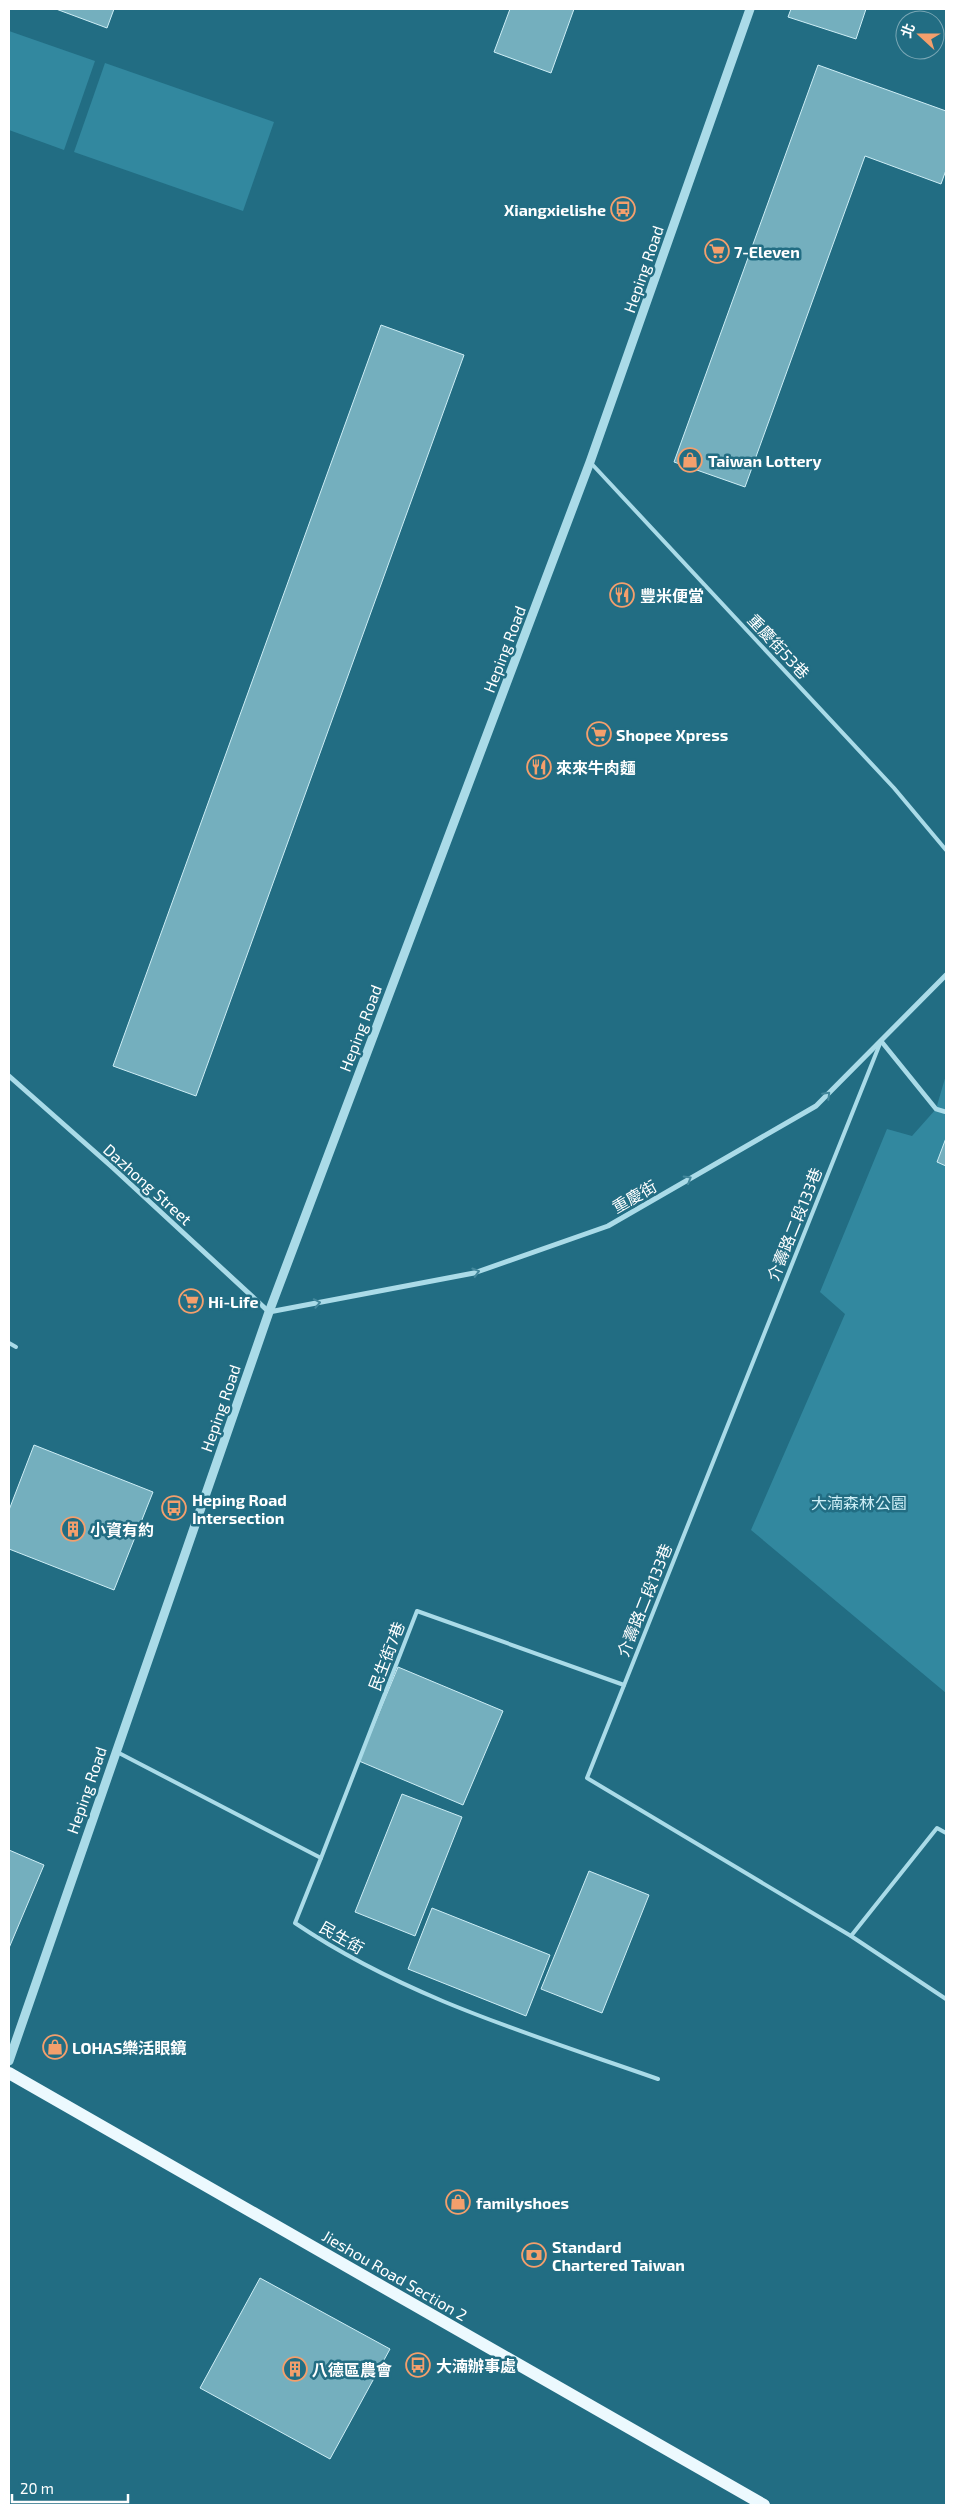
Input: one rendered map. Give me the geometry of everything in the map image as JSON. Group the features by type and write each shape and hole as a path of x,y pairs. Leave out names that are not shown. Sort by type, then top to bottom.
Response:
{"main road":[{"name":"Jieshou Road Section 2","path":"9,2073 764,2505"}],"street":[{"name":"Heping Road","path":"9,2061 115,1751 269,1312 590,462 750,9"},
{"name":"重慶街","path":"269,1312 474,1273 608,1226 816,1106 946,975"},
{"path":"881,1040 936,1109 946,1112"},
{"name":"Dazhong Street","path":"9,1076 112,1167 269,1312"}],"lane":[{"name":"重慶街53巷","path":"590,462 894,788 946,850"},
{"name":"介壽路二段133巷","path":"881,1040 587,1778 851,1936 946,1999"},
{"path":"9,1343 16,1347"},
{"name":"民生街7巷","path":"321,1858 417,1611 624,1685"},
{"path":"115,1751 321,1858"},
{"path":"851,1936 937,1828 946,1833"},
{"name":"民生街","path":"321,1858 295,1923 335,1950 449,2006 658,2079"}],"green space":[{"path":"9,31 95,61 64,150 9,130"},
{"path":"105,63 274,122 243,211 74,152"},
{"name":"大湳森林公園","path":"946,1075 946,1693 751,1530 845,1314 820,1292 887,1129 912,1136 936,1109"}],"building":[{"path":"56,9 114,9 107,28"},
{"path":"510,9 574,9 551,73 494,52"},
{"path":"791,9 866,9 856,39 788,17"},
{"path":"818,65 946,111 946,170 941,184 865,156 745,487 674,462"},
{"path":"381,325 464,355 196,1096 113,1066"},
{"path":"946,1138 946,1166 937,1162"},
{"name":"小資有約","path":"34,1445 153,1492 114,1590 9,1549 9,1510"},
{"path":"398,1667 503,1711 463,1805 359,1761"},
{"path":"402,1794 462,1817 415,1936 355,1912"},
{"path":"9,1850 44,1865 9,1948"},
{"path":"589,1871 649,1895 602,2013 541,1989"},
{"path":"432,1908 550,1955 526,2016 408,1969"},
{"name":"八德區農會","path":"260,2278 390,2349 330,2459 200,2388"}],"place":[{"name":"Xiangxielishe","path":"623,209"},
{"name":"7-Eleven","path":"717,251"},
{"name":"Taiwan Lottery","path":"690,460"},
{"name":"豐米便當","path":"622,595"},
{"name":"Shopee Xpress","path":"599,734"},
{"name":"來來牛肉麵","path":"539,767"},
{"name":"Hi-Life","path":"191,1301"},
{"name":"Heping Road Intersection","path":"174,1508"},
{"name":"小資有約","path":"73,1529"},
{"name":"LOHAS樂活眼鏡","path":"55,2047"},
{"name":"familyshoes","path":"458,2202"},
{"name":"Standard Chartered Taiwan","path":"534,2255"},
{"name":"大湳辦事處","path":"418,2365"},
{"name":"八德區農會","path":"295,2369"}]}
